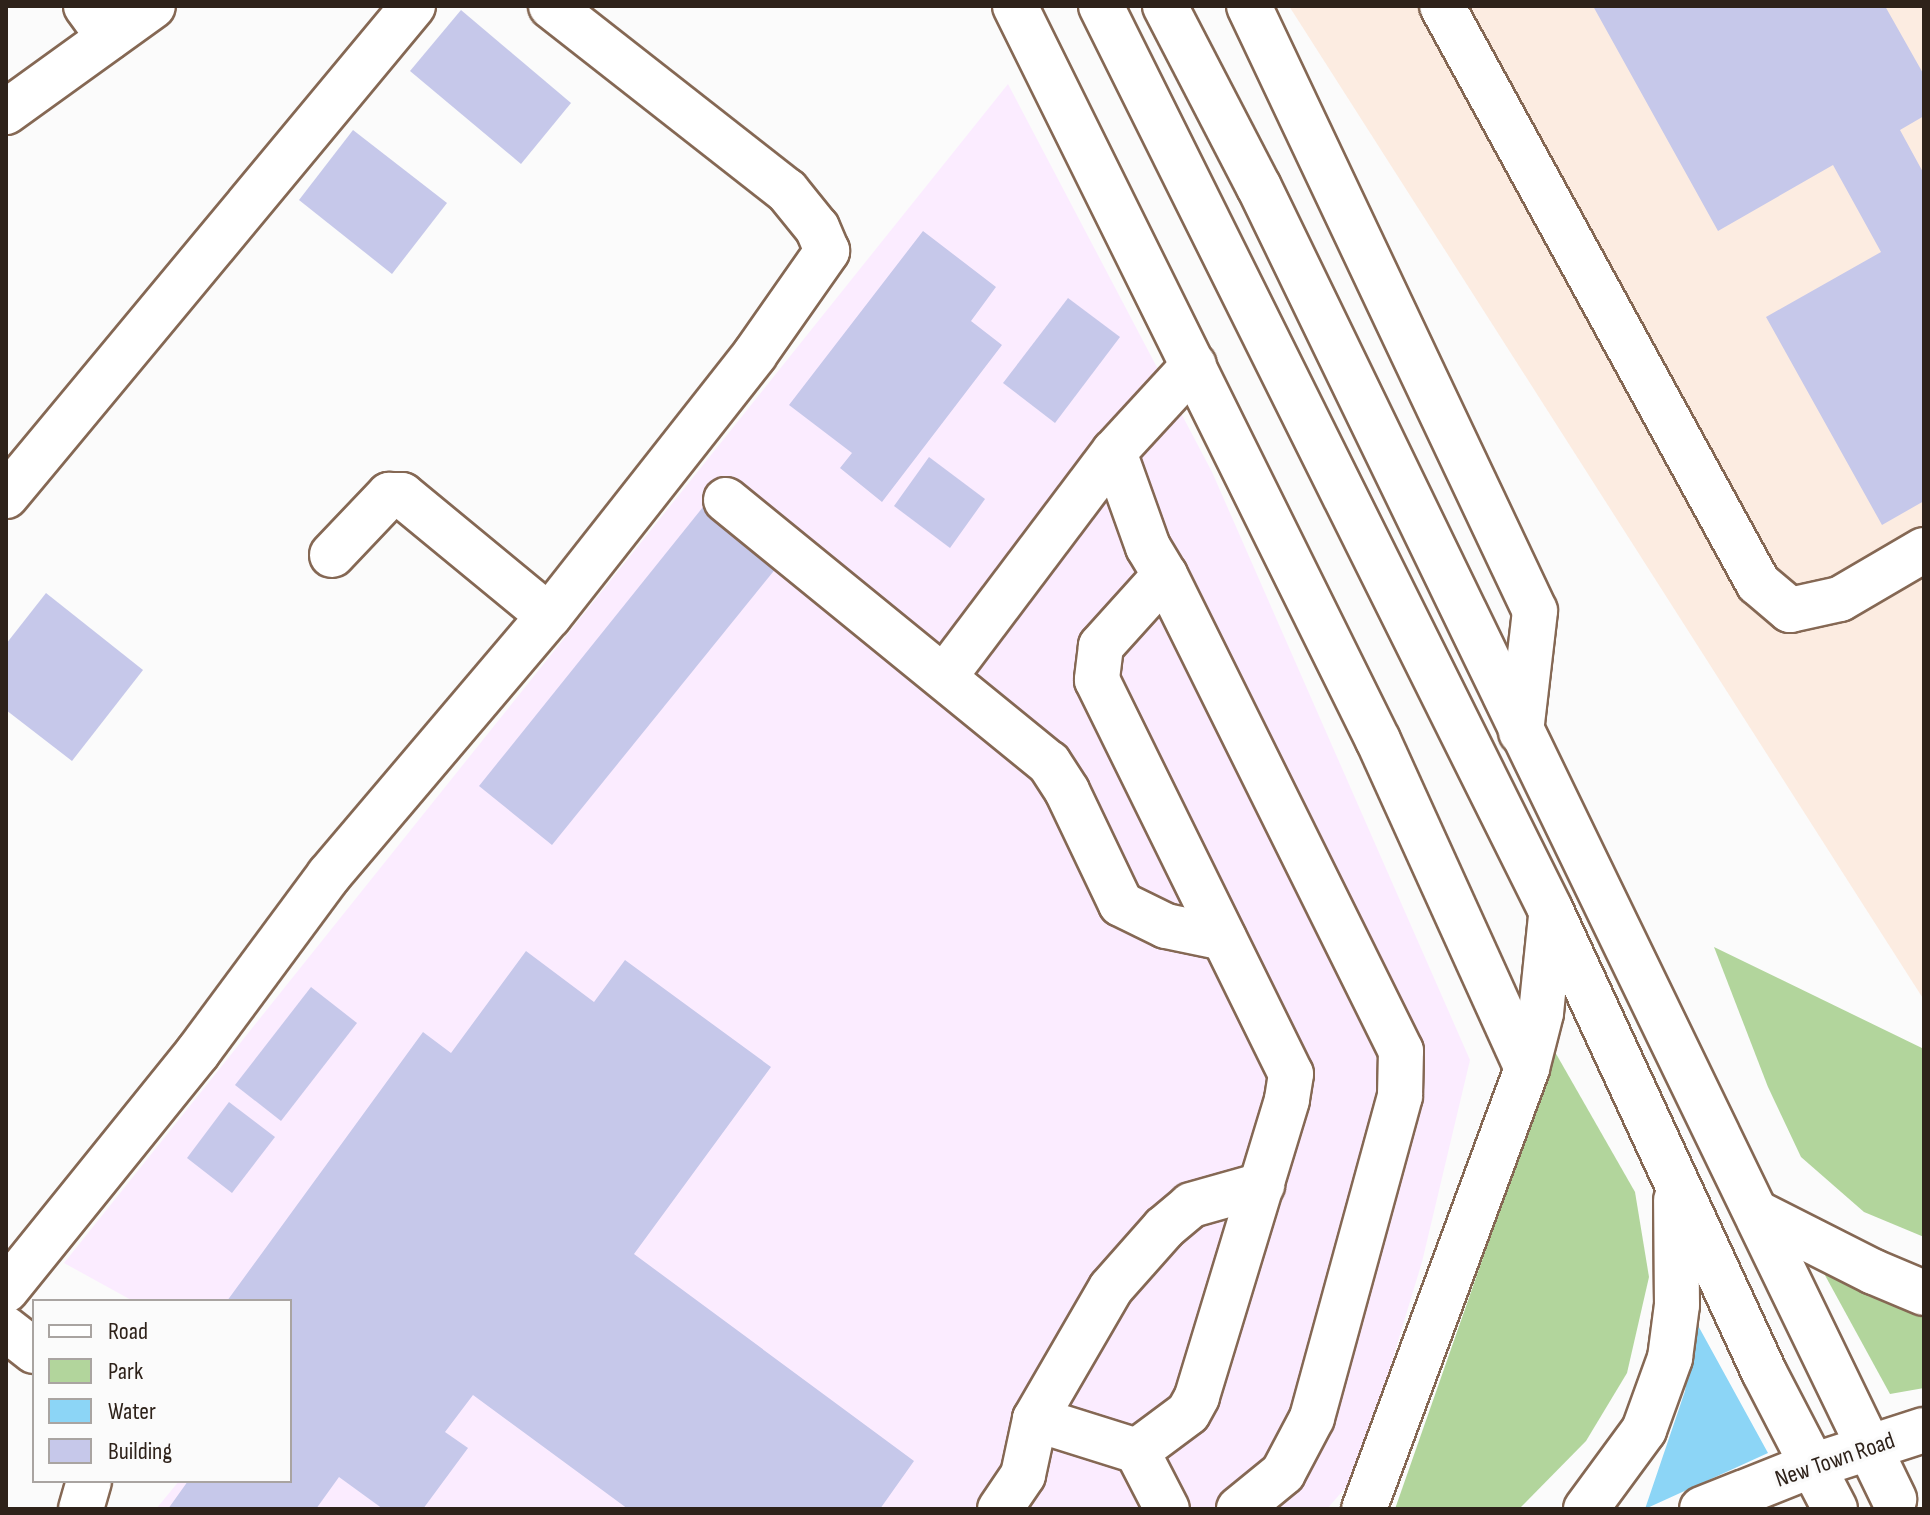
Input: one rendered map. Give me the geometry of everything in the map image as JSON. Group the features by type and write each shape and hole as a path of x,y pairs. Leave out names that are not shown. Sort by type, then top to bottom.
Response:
{"street":[{"path":"6,112 97,22 153,6"},
{"path":"6,496 413,6"},
{"path":"6,1290 198,1052 329,875 549,616 755,354 827,251 817,228 787,191 551,6"},
{"path":"1015,6 1378,740 1527,1068"},
{"path":"1101,6 1551,916 1764,1372 1815,1465 1835,1509"},
{"path":"1165,6 1259,187 1681,1065 1757,1213 1896,1502"},
{"path":"1249,6 1535,611 1521,732"},
{"path":"1442,6 1758,583 1790,610 1840,599 1924,550"},
{"path":"945,676 1114,452 1194,365"},
{"path":"1114,452 1148,547 1165,575 1401,1051 1400,1096 1312,1418 1283,1473 1239,1509"},
{"path":"332,555 389,495 402,495 549,616"},
{"path":"726,500 1049,763 1067,791 1121,904 1166,926 1224,938"},
{"path":"1137,1451 1188,1413 1197,1397 1287,1100 1291,1074 1097,680 1101,646 1165,575"},
{"path":"1364,1509 1527,1068 1541,1013 1551,916"},
{"path":"1586,1509 1644,1430 1670,1358 1677,1305 1678,1222 1674,1177"},
{"path":"1000,1509 1023,1475 1035,1419 1111,1288 1164,1228 1191,1205 1262,1185"},
{"path":"1757,1213 1874,1272 1924,1293"},
{"path":"6,1329 32,1349"},
{"path":"1035,1419 1137,1451 1167,1509"},
{"name":"New Town Road","path":"1702,1509 1815,1465 1924,1430"},
{"path":"81,1509 88,1483"}],"shaded area":[{"path":"1289,6 1924,6 1924,1000"},
{"path":"1008,84 1212,472 1470,1060 1422,1262 1358,1473 1327,1509 156,1509 177,1483 292,1483 292,1299 129,1299 64,1263"}],"green space":[{"path":"1714,947 1924,1049 1924,1237 1864,1212 1801,1157 1768,1087"},
{"path":"1555,1052 1635,1192 1649,1277 1627,1373 1586,1441 1519,1509 1395,1509"},
{"path":"1809,1246 1924,1308 1924,1388 1890,1394"}],"water":[{"path":"1695,1320 1768,1453 1645,1509 1685,1391"}],"building":[{"path":"1593,6 1885,6 1924,75 1924,116 1900,130 1924,174 1924,501 1882,525 1766,317 1881,252 1833,165 1718,231"},
{"path":"461,10 571,103 521,164 410,71"},
{"path":"353,130 447,203 392,274 299,200"},
{"path":"923,231 996,287 971,321 1002,345 882,502 840,468 852,453 789,405"},
{"path":"1068,298 1120,337 1055,423 1003,383"},
{"path":"929,457 985,499 950,548 894,506"},
{"path":"707,502 781,562 552,845 479,786"},
{"path":"46,593 143,670 72,761 6,710 6,644"},
{"path":"526,951 594,1002 625,960 771,1067 634,1254 914,1461 880,1509 628,1509 473,1395 445,1432 468,1448 423,1509 383,1509 339,1477 316,1509 168,1509 187,1483 292,1483 292,1299 228,1299 423,1032 451,1053"},
{"path":"311,987 357,1023 281,1121 235,1085"},
{"path":"229,1102 275,1137 232,1193 187,1158"}]}
